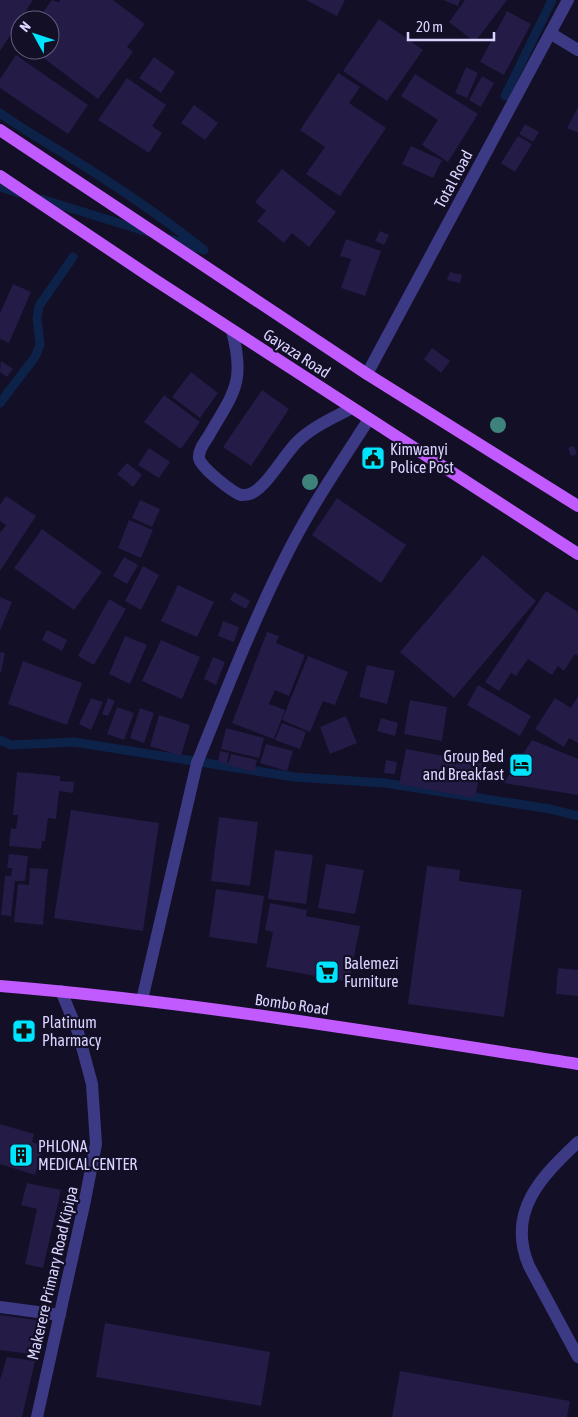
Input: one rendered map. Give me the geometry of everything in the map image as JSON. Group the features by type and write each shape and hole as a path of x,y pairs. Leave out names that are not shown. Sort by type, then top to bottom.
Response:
{"main road":[{"name":"Gayaza Road","path":"0,130 367,374 578,506"},
{"name":"Gayaza Road","path":"0,176 232,331 578,554"},
{"name":"Bombo Road","path":"0,986 142,1000 352,1029 578,1064"}],"street":[{"name":"Total Road","path":"367,374 568,0"},
{"path":"550,33 578,50"},
{"path":"232,331 237,350 238,381 225,410 202,446 199,458 202,466 240,495 249,495 260,489 286,455 308,432 352,408"},
{"path":"142,1000 197,763 260,609 286,555 316,502 369,419"},
{"name":"Makerere Primary Road Kipipa","path":"37,1417 96,1144 92,1084 78,1032 61,991"},
{"path":"578,1142 545,1176 531,1197 523,1217 521,1234 524,1253 529,1266 578,1357"},
{"path":"0,1307 60,1315"}],"building":[{"path":"0,0 33,0 27,10 10,10 10,36 0,51"},
{"path":"52,0 59,2 60,0 113,0 145,24 127,47 133,52 98,99 46,60 60,60 60,10 44,10"},
{"path":"306,0 345,0 337,16"},
{"path":"443,0 460,0 458,6"},
{"path":"465,0 507,0 475,42 449,22"},
{"path":"507,11 531,24 504,75 480,62"},
{"path":"379,19 423,50 387,101 343,71"},
{"path":"154,57 175,72 161,93 139,78"},
{"path":"13,60 23,60 88,105 68,134 0,88 0,79"},
{"path":"466,67 478,73 467,98 455,93"},
{"path":"338,73 360,87 349,103 386,128 340,196 306,174 325,147 300,130"},
{"path":"415,74 478,114 448,162 422,145 438,120 401,96"},
{"path":"482,76 494,83 481,107 469,100"},
{"path":"127,78 166,105 152,126 162,133 149,153 98,120"},
{"path":"194,105 218,123 205,140 181,123"},
{"path":"578,107 578,133 567,128"},
{"path":"525,124 539,132 533,142 519,134"},
{"path":"518,136 532,144 515,172 501,163"},
{"path":"411,146 442,160 433,178 402,164"},
{"path":"282,169 336,212 309,247 292,233 284,243 257,221 266,211 255,202"},
{"path":"380,231 389,235 384,245 375,241"},
{"path":"346,239 381,251 365,296 341,288 351,259 340,256"},
{"path":"450,272 462,275 460,283 447,280"},
{"path":"13,284 31,292 9,343 0,339 0,313"},
{"path":"432,348 450,361 441,373 424,359"},
{"path":"1,361 13,369 7,377 0,372"},
{"path":"191,372 218,393 200,418 172,397"},
{"path":"262,390 289,409 251,466 223,447"},
{"path":"164,395 200,422 181,449 144,422"},
{"path":"574,446 577,454 571,456 568,448"},
{"path":"149,448 170,462 159,478 138,465"},
{"path":"127,463 142,475 133,487 117,474"},
{"path":"6,496 36,516 0,571 0,533 6,525 0,521 0,505"},
{"path":"337,498 406,545 381,583 312,535"},
{"path":"140,500 160,509 152,527 132,518"},
{"path":"129,520 153,530 141,558 118,548"},
{"path":"42,529 102,572 74,610 14,568"},
{"path":"483,555 536,601 454,698 400,652"},
{"path":"124,557 138,565 127,584 113,576"},
{"path":"143,566 159,575 141,610 125,601"},
{"path":"178,585 214,602 197,637 161,621"},
{"path":"546,591 578,612 578,656 575,654 564,671 558,666 552,675 528,659 516,676 511,673 499,691 485,682"},
{"path":"234,592 250,601 246,609 230,600"},
{"path":"0,597 12,602 0,631"},
{"path":"109,599 126,609 94,665 78,656"},
{"path":"223,621 239,627 234,642 218,636"},
{"path":"47,630 67,640 62,651 42,640"},
{"path":"267,632 279,636 276,643 305,655 289,696 275,690 269,704 285,710 274,739 232,723"},
{"path":"125,636 147,645 130,684 109,674"},
{"path":"161,640 200,657 182,699 142,681"},
{"path":"0,652 5,653 1,672 0,672"},
{"path":"308,656 348,672 335,705 323,701 310,732 282,720"},
{"path":"213,657 225,662 216,685 204,679"},
{"path":"23,661 82,683 67,725 8,704"},
{"path":"367,665 395,671 387,704 359,697"},
{"path":"478,685 531,716 520,736 467,705"},
{"path":"578,696 578,743 569,738 564,747 535,729 555,698 571,708"},
{"path":"91,698 103,702 91,730 79,724"},
{"path":"108,698 115,701 108,716 102,714"},
{"path":"410,700 447,707 442,741 404,734"},
{"path":"117,707 134,713 124,740 107,734"},
{"path":"140,708 154,713 144,743 130,738"},
{"path":"159,715 190,725 181,756 150,746"},
{"path":"346,716 357,743 330,754 320,727"},
{"path":"381,718 398,723 395,736 377,731"},
{"path":"282,723 306,732 300,749 275,740"},
{"path":"226,728 264,738 259,758 221,749"},
{"path":"532,740 578,759 578,795 504,783"},
{"path":"266,744 293,751 287,771 260,763"},
{"path":"406,749 482,763 475,798 399,784"},
{"path":"220,751 229,753 227,764 218,762"},
{"path":"231,754 257,760 254,772 228,765"},
{"path":"386,760 397,762 395,774 384,773"},
{"path":"17,772 60,776 60,781 74,782 73,793 59,791 56,819 48,818 45,841 42,841 41,849 9,846 11,828 16,829 18,815 13,815"},
{"path":"71,810 159,823 143,931 54,918"},
{"path":"219,817 258,822 250,886 211,881"},
{"path":"275,850 313,855 306,904 268,899"},
{"path":"9,854 28,856 25,881 15,881 11,916 1,915 5,876 11,876 12,868 7,868"},
{"path":"326,864 364,870 355,914 318,908"},
{"path":"427,866 460,870 459,881 522,890 504,1017 408,1004"},
{"path":"30,868 48,869 43,925 14,922 18,884 29,885"},
{"path":"216,889 264,896 257,944 209,937"},
{"path":"270,903 307,910 306,916 360,926 349,982 266,967 273,932 265,930"},
{"path":"558,968 578,970 578,996 556,994"},
{"name":"PHLONA MEDICAL CENTER","path":"0,1124 34,1134 32,1142 44,1146 35,1175 0,1164"},
{"path":"27,1183 61,1190 43,1268 25,1264 37,1209 21,1205"},
{"path":"0,1315 43,1321 38,1355 0,1350"},
{"path":"105,1323 270,1352 261,1406 96,1377"},
{"path":"7,1357 35,1361 22,1417 0,1417 0,1380"},
{"path":"400,1371 570,1401 567,1417 392,1417"}],"waterway":[{"path":"505,96 552,0"},
{"path":"0,113 131,197 204,250 170,239"},
{"path":"0,187 19,193"},
{"path":"41,199 148,232"},
{"path":"0,403 35,357 40,345 37,318 39,306 73,257"},
{"path":"0,740 11,745 74,742 294,777 385,783 550,809 578,816"}],"place":[{"name":"Kimwanyi Police Post","path":"373,458"},
{"name":"Group Bed and Breakfast","path":"521,765"},
{"name":"Balemezi Furniture","path":"327,972"},
{"name":"Platinum Pharmacy","path":"24,1031"},
{"name":"PHLONA MEDICAL CENTER","path":"21,1155"}]}
